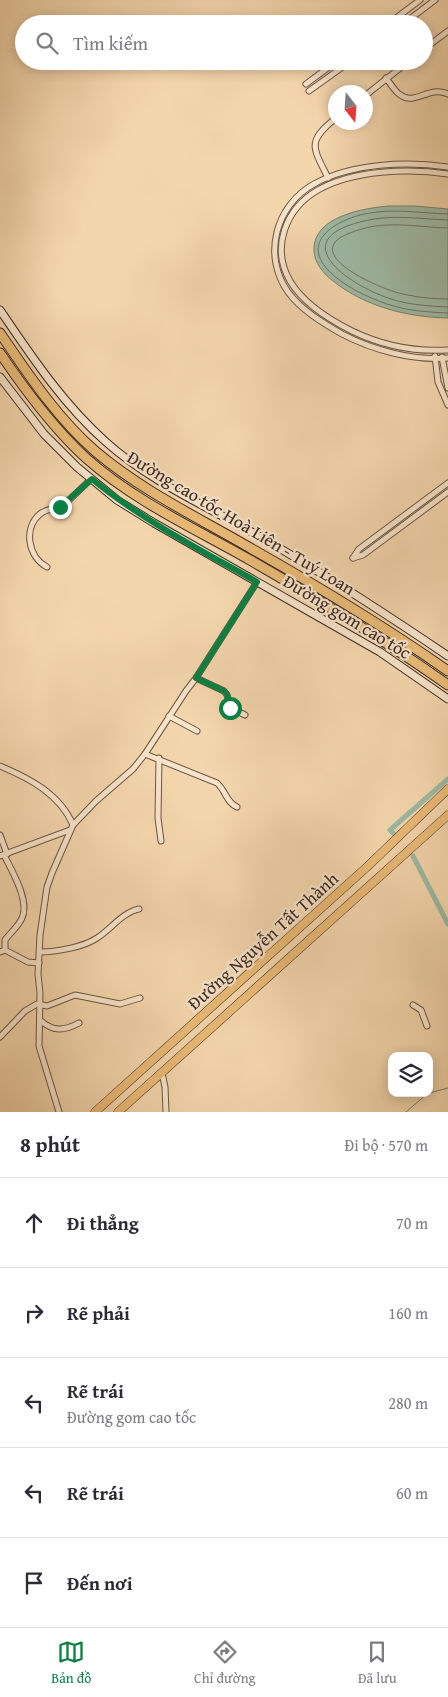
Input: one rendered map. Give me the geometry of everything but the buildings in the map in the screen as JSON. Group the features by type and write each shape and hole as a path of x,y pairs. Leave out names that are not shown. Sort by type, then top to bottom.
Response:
{"highway":[{"name":"Đường cao tốc Hoà Liên - Tuý Loan","path":"0,333 28,374 64,420 94,450 118,470 393,633 448,672"},
{"name":"Đường cao tốc Hoà Liên - Tuý Loan","path":"0,353 19,381 56,427 85,457 111,478 140,498 251,561 386,642 448,685"}],"main road":[{"name":"Đường gom cao tốc","path":"0,310 39,367 74,412 128,461 156,479 276,546 448,656"},
{"name":"Đường gom cao tốc","path":"0,377 44,434 76,467 117,500 380,652 448,699"},
{"name":"Đường Nguyễn Tất Thành","path":"95,1112 368,866 448,789"},
{"name":"Đường Nguyễn Tất Thành","path":"118,1112 448,815"},
{"path":"368,866 378,877"},
{"path":"264,960 274,972"}],"street":[{"path":"400,15 420,0"},
{"path":"415,15 435,0"},
{"path":"433,42 448,31"},
{"path":"306,84 325,70"},
{"path":"309,91 338,70"},
{"path":"373,89 397,70"},
{"path":"386,78 398,94 408,98 418,98 433,91 448,94"},
{"path":"328,124 321,130 315,143 316,154 328,178"},
{"path":"445,358 386,351 363,344 339,332 305,309 292,297 285,286 275,257 277,232 282,216 292,201 307,188 328,178 354,170 389,165 423,164 448,167"},
{"path":"448,174 425,171 385,172 358,177 331,185 313,193 298,205 288,220 283,233 282,255 290,281 304,298 342,326 380,342 435,351 448,350"},
{"path":"277,232 283,233"},
{"path":"339,332 342,326"},
{"path":"442,350 445,358 448,388"},
{"path":"435,351 434,358 438,382 448,405"},
{"path":"47,567 40,563 29,539 32,523 45,510 65,504 92,479"},
{"path":"448,482 359,549 353,558 363,555 448,492"},
{"path":"59,1112 39,1046 40,1003 38,963 40,934 47,887 52,873 72,827 96,800 133,769 145,754 257,582"},
{"path":"196,678 224,691 227,694 231,708 245,714"},
{"path":"169,716 197,731"},
{"path":"145,754 159,758 187,772 217,783 222,788 228,801 237,808"},
{"path":"159,758 158,818 161,841"},
{"path":"0,766 21,775 43,788 68,814 72,827"},
{"path":"4,855 72,827"},
{"path":"0,835 4,855 22,896 24,907 22,918 2,941 3,951 28,962 38,963"},
{"path":"40,952 67,948 96,939 128,913 139,909"},
{"path":"40,1003 42,1006 47,1006 80,995 120,1004 140,998"},
{"path":"1,1032 24,1011 40,1003"},
{"path":"413,1004 421,1010 427,1026"},
{"path":"40,1020 56,1030 79,1023"},
{"path":"162,1073 165,1087 166,1112"}],"water":[{"path":"389,206 448,209 448,318 402,313 373,304 359,298 333,281 323,272 318,264 314,250 316,238 322,229 342,216 367,209"}],"waterway":[{"path":"394,834 390,830 448,779"},
{"path":"413,856 448,924"},
{"path":"433,1092 448,1088"},
{"path":"406,1112 423,1097"}],"route":[{"path":"60,507 92,479 117,500 257,582 196,678 224,691 227,694 230,708"}]}
